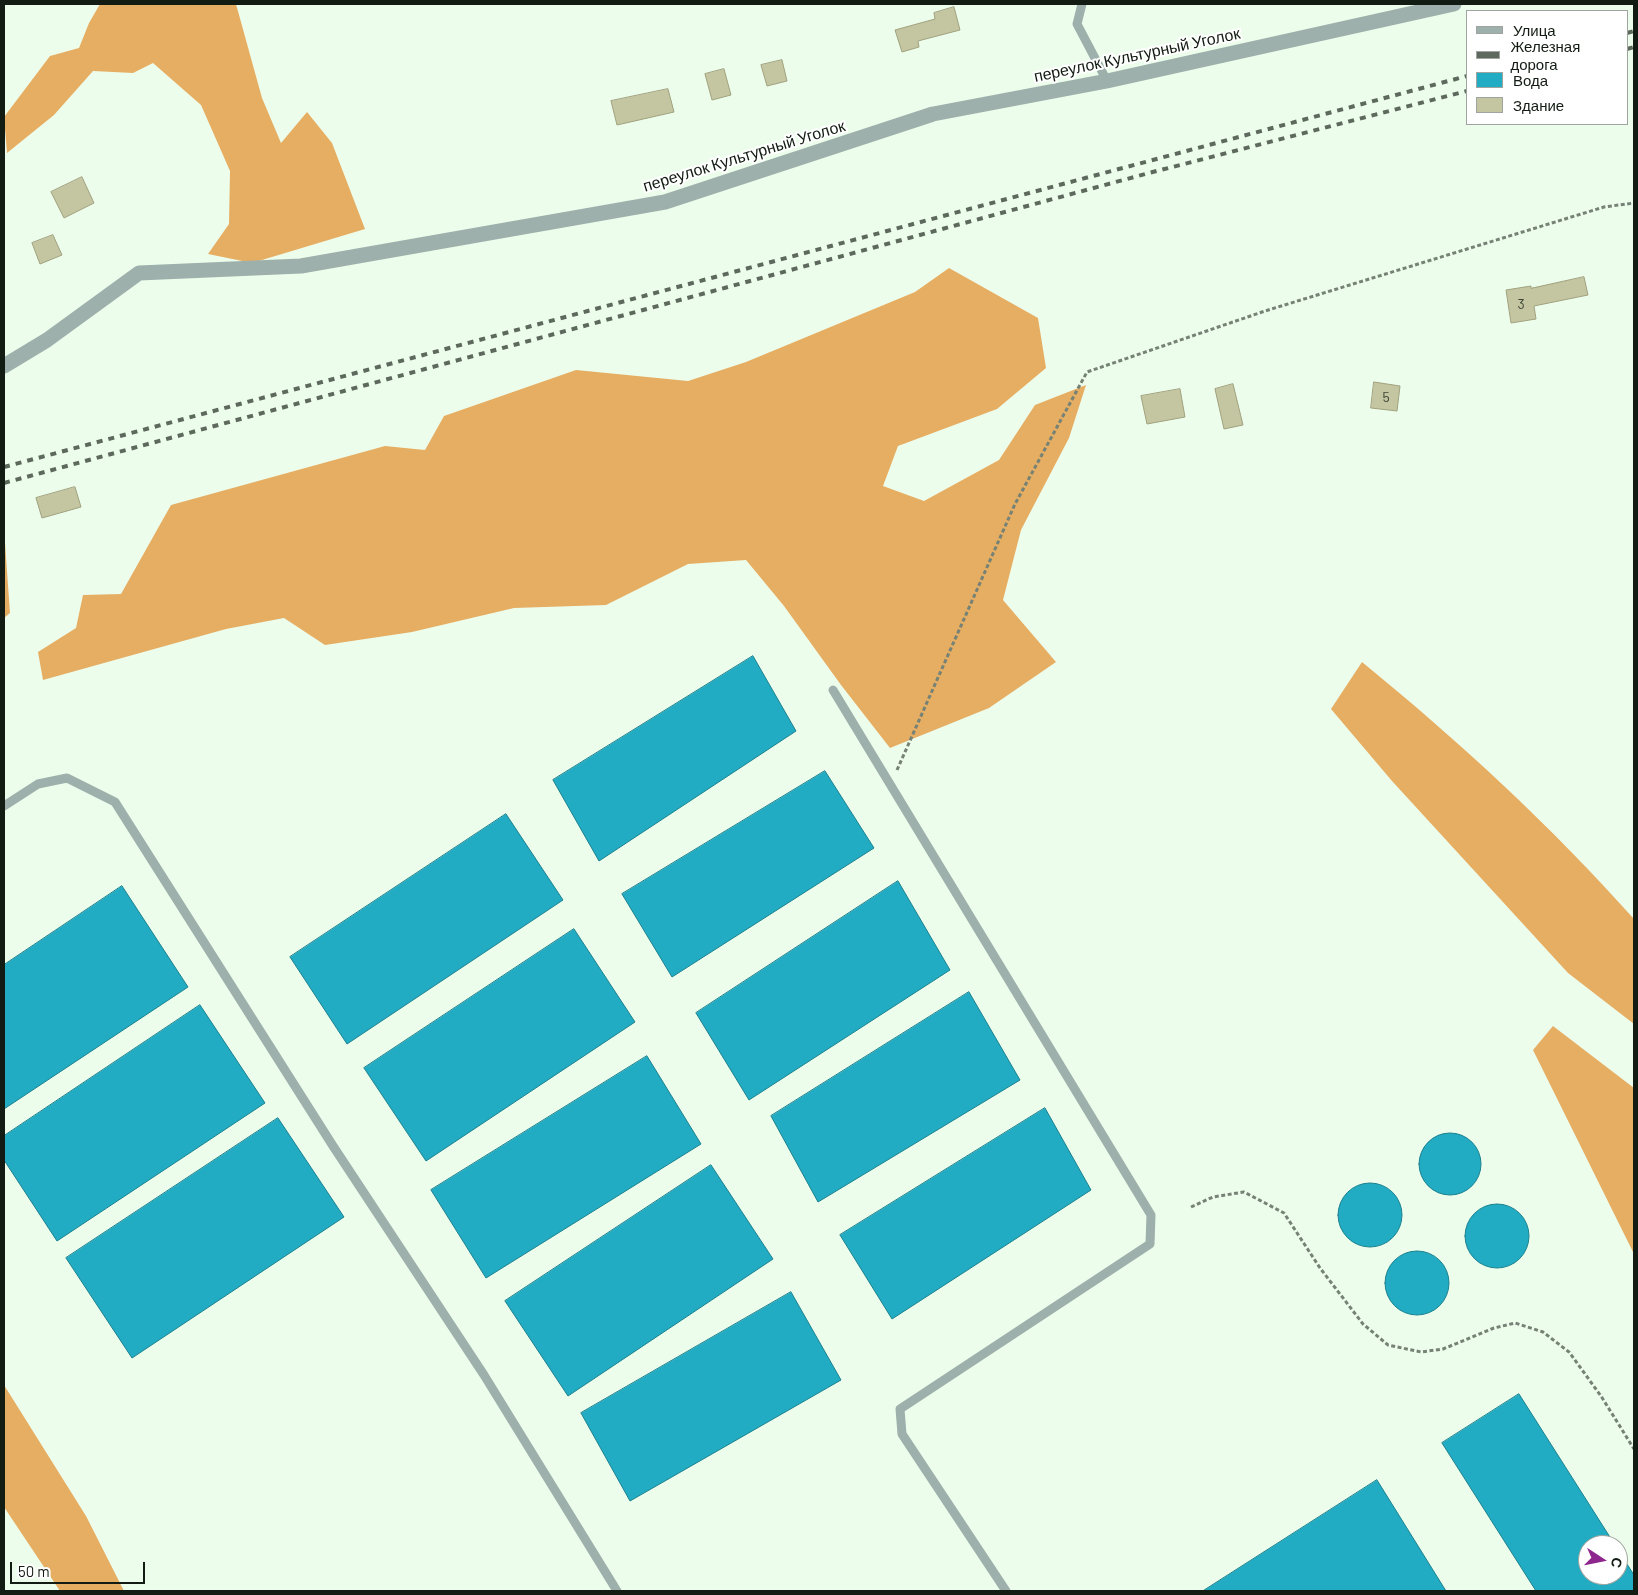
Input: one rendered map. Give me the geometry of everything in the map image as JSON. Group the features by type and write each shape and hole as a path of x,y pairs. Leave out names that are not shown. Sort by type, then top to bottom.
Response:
{"street":[{"name":"переулок Культурный Уголок","path":"4,366 47,340 138,273 301,266 665,202 933,114 1107,81 1454,4"}],"lane":[{"path":"1082,4 1077,24 1107,81"},
{"path":"833,690 1151,1215 1150,1244 900,1409 902,1434 1006,1591"},
{"path":"4,806 38,784 67,778 115,802 338,1154 484,1375 617,1591"}],"path":[{"path":"890,784 1015,504 1088,372 1265,310 1604,207 1634,203"},
{"path":"1191,1207 1212,1197 1244,1192 1284,1214 1320,1268 1363,1324 1388,1345 1421,1352 1444,1349 1494,1328 1515,1324 1543,1332 1569,1352 1601,1396 1634,1449"}],"shaded area":[{"path":"100,4 236,4 262,98 281,143 307,112 332,143 365,229 252,263 208,254 229,224 230,171 201,105 153,63 133,73 93,71 54,115 7,153 4,117 50,56 79,48 89,23"},
{"path":"949,268 1038,318 1046,368 997,409 898,446 883,486 924,501 999,460 1035,405 1086,385 1069,438 1021,530 1003,600 1056,662 989,708 890,748 841,685 784,606 746,560 688,564 606,605 514,608 412,632 325,645 284,618 226,629 43,680 38,652 76,628 83,595 121,594 171,505 385,446 425,450 444,416 576,370 688,381 746,362 915,292"},
{"path":"4,543 10,613 4,618"},
{"path":"1362,662 1434,722 1503,785 1570,851 1634,919 1634,1024 1568,973 1392,781 1331,709"},
{"path":"1553,1026 1634,1088 1634,1254 1533,1050"},
{"path":"4,1385 86,1516 124,1591 60,1591 4,1507"}],"water":[{"path":"753,656 796,731 599,861 553,780"},
{"path":"825,771 874,848 672,977 622,894"},
{"path":"506,814 563,900 347,1044 290,957"},
{"path":"898,881 950,970 749,1100 696,1013"},
{"path":"122,886 188,987 4,1109 4,965"},
{"path":"574,929 635,1022 426,1161 364,1068"},
{"path":"969,992 1020,1080 818,1202 771,1116"},
{"path":"200,1005 265,1103 57,1241 4,1160 4,1136"},
{"path":"647,1056 701,1144 486,1278 431,1190"},
{"path":"1045,1108 1091,1190 892,1319 840,1235"},
{"path":"278,1118 344,1217 132,1358 66,1258"},
{"path":"1450,1133 1462,1136 1472,1142 1478,1152 1481,1164 1478,1176 1472,1186 1462,1192 1450,1195 1438,1192 1428,1186 1422,1176 1419,1164 1422,1152 1428,1142 1438,1136"},
{"path":"711,1165 773,1259 568,1396 505,1301"},
{"path":"1370,1183 1388,1189 1396,1197 1402,1215 1396,1233 1388,1241 1370,1247 1352,1241 1344,1233 1338,1215 1344,1197 1352,1189"},
{"path":"1497,1204 1515,1210 1523,1218 1529,1236 1523,1254 1515,1262 1497,1268 1479,1262 1471,1254 1465,1236 1471,1218 1479,1210"},
{"path":"1417,1251 1435,1257 1443,1265 1449,1283 1443,1301 1435,1309 1417,1315 1399,1309 1391,1301 1385,1283 1391,1265 1399,1257"},
{"path":"791,1292 841,1380 630,1501 581,1413"},
{"path":"1519,1394 1609,1535 1578,1535 1578,1585 1628,1585 1628,1566 1634,1575 1634,1591 1536,1591 1442,1443"},
{"path":"1377,1480 1446,1591 1203,1591"}],"building":[{"path":"954,7 960,30 918,41 919,47 902,52 895,30 935,19 934,13"},
{"path":"782,60 787,81 767,86 761,65"},
{"path":"724,69 731,95 712,100 705,74"},
{"path":"668,89 674,112 617,125 611,101"},
{"path":"82,177 94,203 64,218 51,192"},
{"path":"53,235 62,255 40,264 32,243"},
{"path":"1584,277 1588,295 1534,306 1536,319 1511,323 1506,290 1531,286 1531,288"},
{"path":"1374,382 1400,386 1397,411 1371,408"},
{"path":"1233,384 1243,425 1224,429 1215,389"},
{"path":"1180,389 1185,417 1147,424 1141,396"},
{"path":"75,487 81,507 42,518 36,498"}],"railway":[{"path":"1628,33 1634,31"},
{"path":"1628,49 1634,47"},
{"path":"4,467 1466,76"},
{"path":"4,483 1149,173 1466,91"}]}
